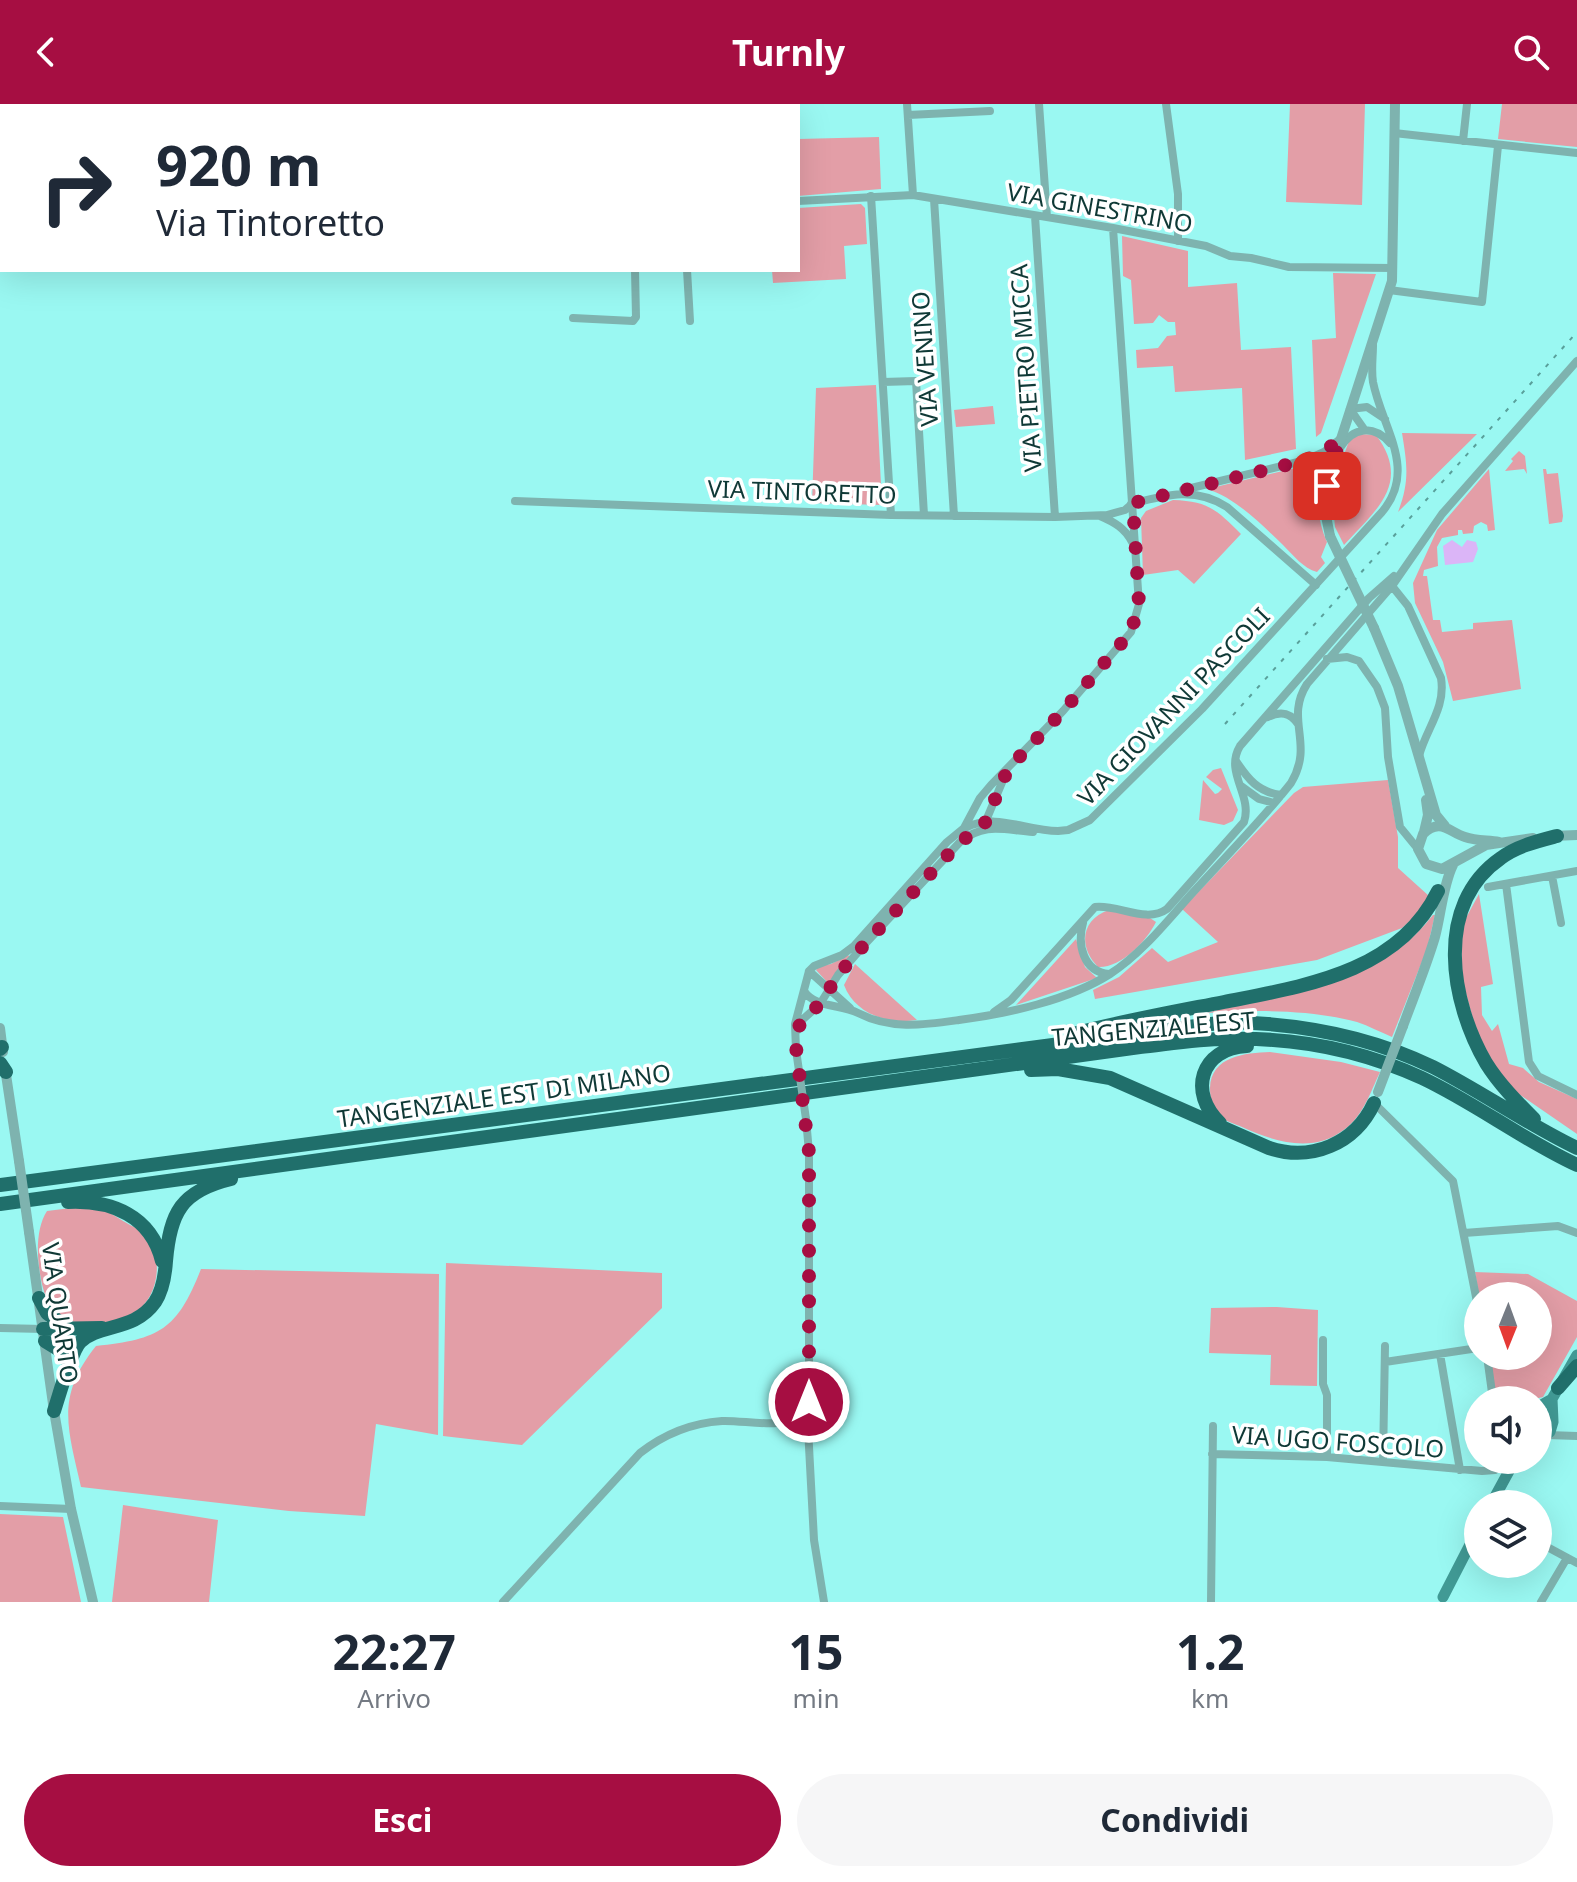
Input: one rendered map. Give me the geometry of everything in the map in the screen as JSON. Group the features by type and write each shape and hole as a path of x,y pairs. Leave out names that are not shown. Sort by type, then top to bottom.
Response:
{"highway":[{"path":"1552,1136 1517,1102 1485,1061 1464,1012 1454,957 1459,919 1468,896 1482,875 1515,849 1557,836"},
{"path":"1015,1050 1104,1026 1322,981 1365,962 1401,938 1424,917 1438,891"},
{"name":"TANGENZIALE EST","path":"1015,1050 1211,1023 1298,1026 1358,1038 1425,1063 1577,1148"},
{"name":"TANGENZIALE EST","path":"851,1087 1140,1047 1222,1039 1269,1039 1335,1049 1423,1078 1577,1165"},
{"path":"1226,1129 1205,1105 1201,1089 1208,1064 1225,1050 1244,1046 1367,1058"},
{"name":"TANGENZIALE EST DI MILANO","path":"0,1185 1015,1050"},
{"path":"851,1087 1035,1070 1084,1072 1133,1087 1277,1151 1293,1154 1312,1152 1344,1139 1362,1123 1376,1098"},
{"name":"TANGENZIALE EST DI MILANO","path":"0,1207 347,1155 851,1087"},
{"path":"54,1411 77,1346 87,1337 134,1321 150,1309 165,1276 173,1218 197,1191 221,1182 275,1173 347,1155"},
{"path":"0,1178 37,1180"},
{"path":"0,1207 75,1201 120,1209 136,1217 149,1229 160,1251 165,1276"},
{"path":"39,1298 48,1315 70,1328"},
{"path":"44,1335 70,1328 114,1328"},
{"path":"44,1335 60,1349 77,1346"},
{"path":"1555,1393 1577,1366"}],"main road":[{"path":"1552,1395 1577,1355"},
{"path":"1552,1419 1555,1393"},
{"path":"1442,1599 1464,1556"},
{"path":"1442,1599 1464,1561"}],"street":[{"path":"907,104 913,195"},
{"path":"1039,104 1047,217"},
{"path":"1166,104 1178,194 1178,241"},
{"name":"VIA GIOVANNI PASCOLI","path":"1395,104 1393,268 1389,290 1335,455 1326,495 1325,517 1330,536 1398,686 1422,774 1428,815 1424,832"},
{"path":"1463,141 1467,104"},
{"path":"908,115 990,111"},
{"path":"1394,133 1577,153"},
{"path":"1389,290 1482,302 1498,146"},
{"name":"VIA GINESTRINO","path":"800,201 913,195 1113,228 1206,246 1230,256 1289,267 1393,268"},
{"path":"871,196 891,515"},
{"name":"VIA VENINO","path":"934,199 954,516"},
{"name":"VIA PIETRO MICCA","path":"1035,216 1055,517"},
{"path":"503,1602 640,1453 659,1440 700,1424 786,1422 803,1415 808,1409 809,1152 795,1024 809,971 854,946 947,842 964,828 986,791 1063,711 1131,632 1139,604 1113,228"},
{"path":"573,318 633,321 636,317 635,272"},
{"path":"687,272 690,321"},
{"name":"VIA GIOVANNI PASCOLI","path":"964,828 1015,823 1048,831 1068,830 1081,826 1101,812 1202,709 1393,497 1399,470 1372,378 1373,339"},
{"path":"804,991 808,998 820,1004 897,1026 982,1017 1050,999 1110,974 1133,956 1293,780 1302,758 1298,710 1302,692 1401,571 1442,514 1577,361"},
{"path":"883,382 916,381 924,515"},
{"path":"1364,429 1350,409 1367,407 1385,419"},
{"path":"1335,455 1350,435 1364,429 1380,433 1393,446"},
{"name":"VIA TINTORETTO","path":"515,501 891,515 1055,517 1092,514 1306,460 1324,452 1340,439"},
{"name":"VIA TINTORETTO","path":"1164,495 1196,494 1221,503 1316,585"},
{"path":"1092,514 1119,526 1128,534 1133,545"},
{"path":"982,1017 1011,1000 1092,909 1104,906 1152,915 1165,911 1242,824 1247,808 1235,771 1240,746 1345,626 1388,586"},
{"path":"1388,586 1408,606 1438,666 1442,685 1439,709 1422,746 1419,761"},
{"path":"1345,626 1344,641 1373,681 1383,702 1388,757 1400,827 1418,849 1422,861 1430,867 1443,869 1475,849 1499,842 1577,835"},
{"path":"1327,659 1342,656 1359,661"},
{"path":"1268,717 1284,713 1292,716 1298,724"},
{"path":"1235,761 1260,789 1281,795"},
{"path":"795,1039 801,1021 820,1004 838,975 960,842 983,824 1008,769"},
{"name":"VIA GIOVANNI PASCOLI","path":"1422,774 1436,815 1445,826"},
{"path":"1240,786 1259,799 1274,803"},
{"path":"995,800 1001,813 1015,823"},
{"path":"976,807 983,824 994,828 1049,833 1068,830"},
{"path":"1418,849 1424,832 1434,826 1445,826 1473,839 1499,842"},
{"path":"1457,833 1462,846 1446,881 1427,964 1376,1098 1453,1181 1473,1282"},
{"path":"1430,867 1438,891 1440,914"},
{"path":"1488,887 1577,871"},
{"path":"1552,876 1561,923"},
{"path":"1506,884 1529,1062 1538,1076 1577,1095"},
{"path":"1092,909 1082,927 1081,949 1093,968 1110,974"},
{"path":"809,971 853,1011"},
{"path":"838,975 839,989 853,1011"},
{"name":"VIA QUARTO","path":"1,1042 54,1411 71,1509 93,1602"},
{"path":"1464,1233 1558,1226 1577,1233"},
{"path":"0,1328 44,1335"},
{"path":"1323,1340 1327,1457"},
{"path":"1383,1461 1385,1346"},
{"path":"1385,1362 1464,1350"},
{"path":"1440,1354 1460,1470"},
{"path":"803,1415 808,1428 814,1540 824,1602"},
{"path":"1552,1419 1565,1435"},
{"path":"1211,1602 1213,1426"},
{"path":"1552,1436 1577,1436"},
{"name":"VIA UGO FOSCOLO","path":"1212,1454 1327,1457 1464,1470"},
{"path":"0,1506 71,1509"},
{"path":"1552,1550 1577,1563"},
{"path":"1541,1602 1567,1558"}],"shaded area":[{"path":"1290,104 1365,104 1362,205 1286,202"},
{"path":"1502,104 1577,104 1577,147 1498,139"},
{"path":"879,137 881,189 800,196 800,139"},
{"path":"861,204 865,208 867,244 844,246 846,279 773,283 772,272 800,272 800,208"},
{"path":"1122,236 1188,251 1188,287 1237,283 1241,350 1291,347 1296,449 1245,460 1242,388 1175,392 1173,366 1137,368 1136,350 1158,348 1167,336 1176,335 1175,322 1168,322 1159,315 1153,323 1134,324 1131,280 1123,276"},
{"path":"1333,273 1376,274 1321,433 1316,437 1312,340 1336,338"},
{"path":"876,385 882,505 812,503 816,388"},
{"path":"993,406 995,424 956,427 954,410"},
{"path":"1402,433 1477,434 1398,512 1406,472"},
{"path":"1360,434 1376,435 1391,468 1390,482 1378,507 1344,545 1335,527 1333,505 1337,474 1349,441"},
{"path":"1519,451 1525,456 1527,474 1524,469 1505,471 1513,461 1511,459"},
{"path":"1321,462 1318,509 1327,542 1321,557 1325,563 1317,572 1307,568 1238,505 1207,489"},
{"path":"1489,469 1495,530 1488,531 1487,525 1481,522 1474,526 1473,533 1463,534 1462,530 1458,530 1458,535 1442,538 1437,547 1438,566 1424,570 1423,576 1427,576 1433,620 1440,620 1442,632 1473,629 1473,623 1512,620 1521,689 1453,701 1443,662 1415,603 1413,583 1437,530"},
{"path":"1543,469 1547,474 1558,473 1562,522 1549,524"},
{"path":"1173,500 1195,502 1211,508 1241,534 1194,584 1178,570 1143,575 1141,518 1146,511"},
{"path":"1452,540 1462,547 1467,540 1476,542 1478,549 1473,562 1445,565 1443,546"},
{"path":"1221,768 1238,810 1233,821 1224,825 1199,820 1203,780 1215,794 1218,793 1222,789 1206,777 1213,770"},
{"path":"1388,780 1398,837 1398,868 1429,896 1421,911 1402,928 1317,960 1095,999 1093,990 1119,977 1152,948 1168,962 1218,942 1182,909 1294,793 1303,787"},
{"path":"1479,894 1493,984 1481,987 1482,1015 1492,1031 1498,1024 1509,1064 1523,1068 1539,1082 1577,1099 1577,1134 1516,1092 1495,1066 1477,1035 1462,978 1461,927"},
{"path":"1109,910 1156,922 1132,952 1115,963 1098,967 1087,951 1086,934 1093,920"},
{"path":"1433,915 1427,949 1392,1037 1357,1022 1320,1015 1262,1011 1206,1013 1299,992 1357,973 1410,940"},
{"path":"1076,939 1085,967 1097,978 1016,1005"},
{"path":"848,955 850,957 828,983 816,970 819,966"},
{"path":"855,964 917,1020 884,1019 856,1003 844,985"},
{"path":"1270,1052 1341,1062 1380,1072 1362,1110 1345,1129 1320,1141 1281,1141 1221,1118 1210,1096 1212,1077 1223,1063 1240,1055"},
{"path":"71,1208 103,1210 140,1230 148,1238 156,1257 156,1279 148,1299 133,1314 110,1322 77,1322 57,1314 49,1303 39,1269 40,1228 47,1211"},
{"path":"446,1263 662,1273 662,1308 522,1445 443,1436"},
{"path":"201,1269 439,1274 438,1435 376,1424 365,1516 289,1511 81,1487 68,1414 75,1381 83,1364 96,1346 136,1340 164,1328 183,1306"},
{"path":"1475,1272 1528,1274 1543,1282 1477,1282"},
{"path":"1552,1287 1577,1301 1577,1337 1549,1386 1494,1386 1492,1370 1552,1370"},
{"path":"1211,1308 1318,1310 1317,1386 1270,1385 1271,1355 1209,1353"},
{"path":"123,1505 218,1520 209,1602 112,1602"},
{"path":"0,1514 63,1517 81,1602 0,1602"}],"railway":[{"path":"1225,724 1577,332"}],"route":[{"path":"809,1402 809,1152 795,1039 801,1021 820,1004 838,975 920,884 960,842 984,825 1008,769 1131,632 1139,604 1133,545 1133,503 1306,460 1324,452 1340,439 1327,486"}]}
